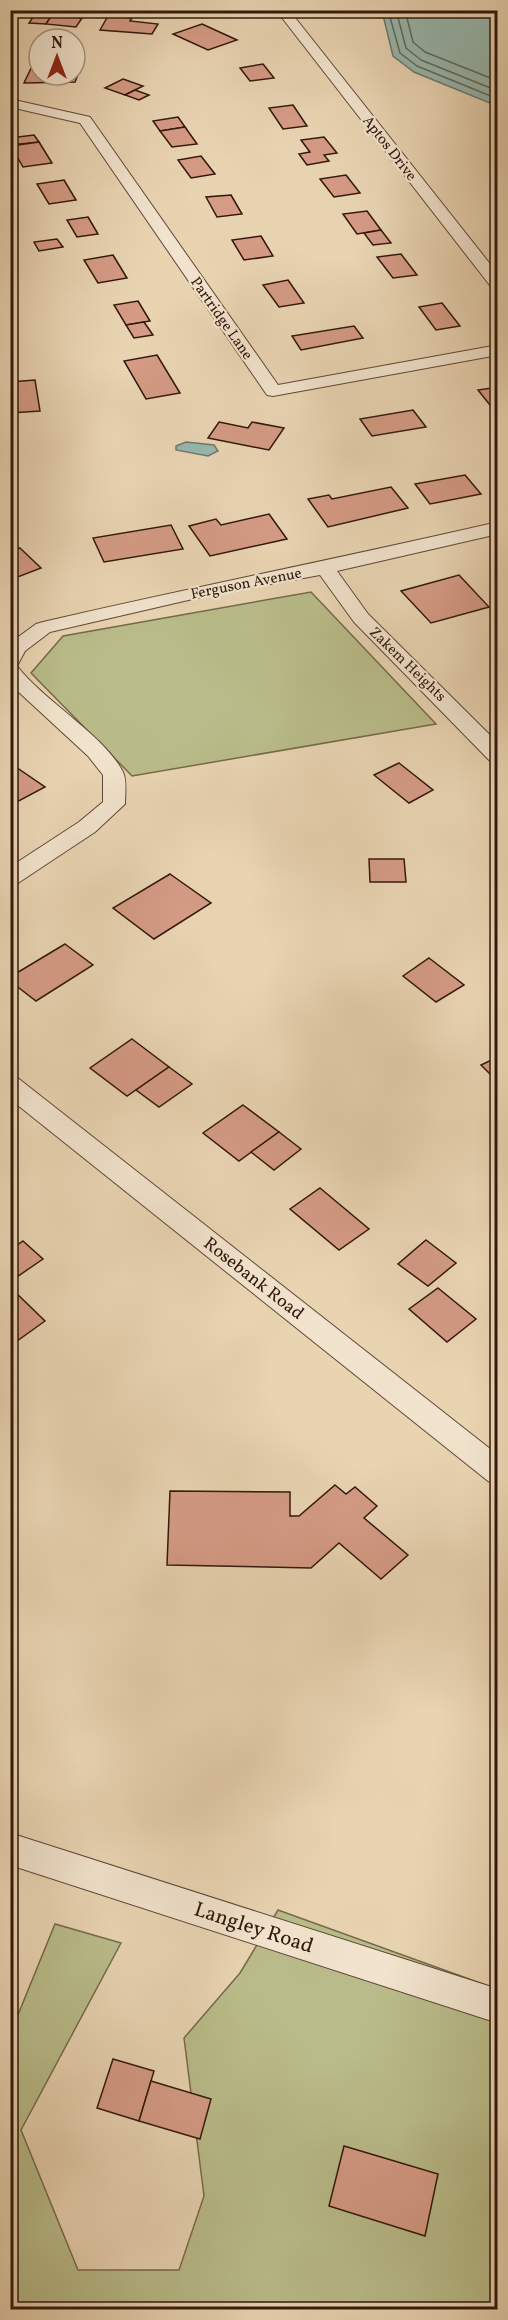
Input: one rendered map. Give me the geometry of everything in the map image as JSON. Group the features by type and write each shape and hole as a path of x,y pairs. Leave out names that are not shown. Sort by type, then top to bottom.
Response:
{"street":[{"path":"275,10 282,11"},
{"name":"Aptos Drive","path":"282,11 496,280"},
{"name":"Partridge Lane","path":"10,103 85,120 273,391 498,350"},
{"name":"Ferguson Avenue","path":"10,662 16,648 43,628 210,589 325,568 498,528"},
{"name":"Zakem Heights","path":"325,568 361,618 498,756"},
{"path":"10,670 23,687 95,751 114,774 114,804 87,827 10,878"},
{"name":"Rosebank Road","path":"10,1086 498,1472"},
{"name":"Langley Road","path":"10,1849 498,2006"}],"green space":[{"path":"311,592 436,724 132,776 31,673 63,636"},
{"path":"278,1910 497,1989 497,2309 11,2310 11,2032 55,1924 121,1943 21,2130 78,2270 179,2270 204,2196 184,2038 240,1973"}],"water":[{"path":"382,11 497,11 497,106 414,72 393,56"},
{"path":"186,442 214,445 218,451 208,456 176,450 176,446"}],"building":[{"path":"35,14 52,15 46,24 29,23"},
{"path":"52,15 82,18 76,27 46,24"},
{"path":"108,16 132,18 130,21 158,24 152,34 100,30"},
{"path":"202,24 237,40 208,50 173,34"},
{"path":"263,64 274,78 250,81 240,68"},
{"path":"123,79 143,86 125,95 105,88"},
{"path":"135,90 149,95 139,100 125,95"},
{"path":"293,105 307,126 283,129 269,108"},
{"path":"178,117 185,127 160,131 153,121"},
{"path":"185,127 197,144 172,147 160,131"},
{"path":"34,135 39,142 10,145 10,138"},
{"path":"324,137 337,153 324,155 329,161 307,165 299,154 310,152 301,140"},
{"path":"39,142 52,163 23,167 11,146"},
{"path":"201,156 215,174 191,178 178,160"},
{"path":"346,175 360,193 334,197 320,179"},
{"path":"64,180 76,200 49,204 37,184"},
{"path":"231,195 242,214 217,217 206,197"},
{"path":"367,211 381,230 357,234 343,214"},
{"path":"88,217 98,234 77,237 67,220"},
{"path":"381,230 391,243 373,245 364,233"},
{"path":"261,236 273,256 244,260 232,240"},
{"path":"57,239 63,247 39,251 34,242"},
{"path":"401,254 417,275 393,278 377,257"},
{"path":"113,255 127,278 98,283 84,260"},
{"path":"288,280 304,303 279,307 263,285"},
{"path":"138,301 150,321 126,325 114,305"},
{"path":"442,303 460,326 436,330 419,307"},
{"path":"144,322 153,335 134,338 126,325"},
{"path":"354,326 363,338 301,350 292,336"},
{"path":"157,355 180,393 146,399 124,361"},
{"path":"35,380 40,411 10,413 10,382"},
{"path":"498,387 498,415 478,390"},
{"path":"413,410 426,427 372,436 360,419"},
{"path":"219,422 248,428 252,422 284,428 269,450 208,438"},
{"path":"465,475 481,494 430,504 415,484"},
{"path":"391,487 408,508 328,527 308,499 329,495 332,499"},
{"path":"269,514 287,539 210,556 189,526 216,519 221,525"},
{"path":"171,525 183,549 104,562 93,538"},
{"path":"20,548 41,568 10,580 10,552"},
{"path":"459,575 489,607 431,623 401,591"},
{"path":"10,763 45,787 15,803 10,800"},
{"path":"399,763 433,790 409,803 374,775"},
{"path":"369,859 404,859 406,882 370,882"},
{"path":"170,874 211,903 154,939 113,908"},
{"path":"65,944 93,965 36,1001 10,981 10,977"},
{"path":"429,958 464,985 436,1002 403,976"},
{"path":"132,1039 169,1067 127,1096 90,1068"},
{"path":"498,1057 498,1082 481,1065"},
{"path":"169,1067 192,1084 159,1107 136,1090"},
{"path":"243,1105 279,1132 239,1161 203,1133"},
{"path":"279,1132 301,1149 274,1170 251,1152"},
{"path":"320,1188 369,1229 339,1250 290,1209"},
{"path":"426,1240 456,1263 428,1286 398,1264"},
{"path":"23,1241 43,1259 11,1281 10,1250"},
{"path":"10,1287 45,1321 10,1346"},
{"path":"438,1288 476,1319 447,1342 409,1309"},
{"path":"335,1485 346,1494 355,1487 377,1506 364,1518 408,1555 381,1579 339,1543 311,1568 167,1565 170,1491 290,1492 290,1516 299,1516"},
{"path":"113,2059 154,2071 139,2121 97,2108"},
{"path":"151,2081 211,2099 200,2139 139,2121"},
{"path":"344,2146 438,2174 425,2236 329,2206"}]}
